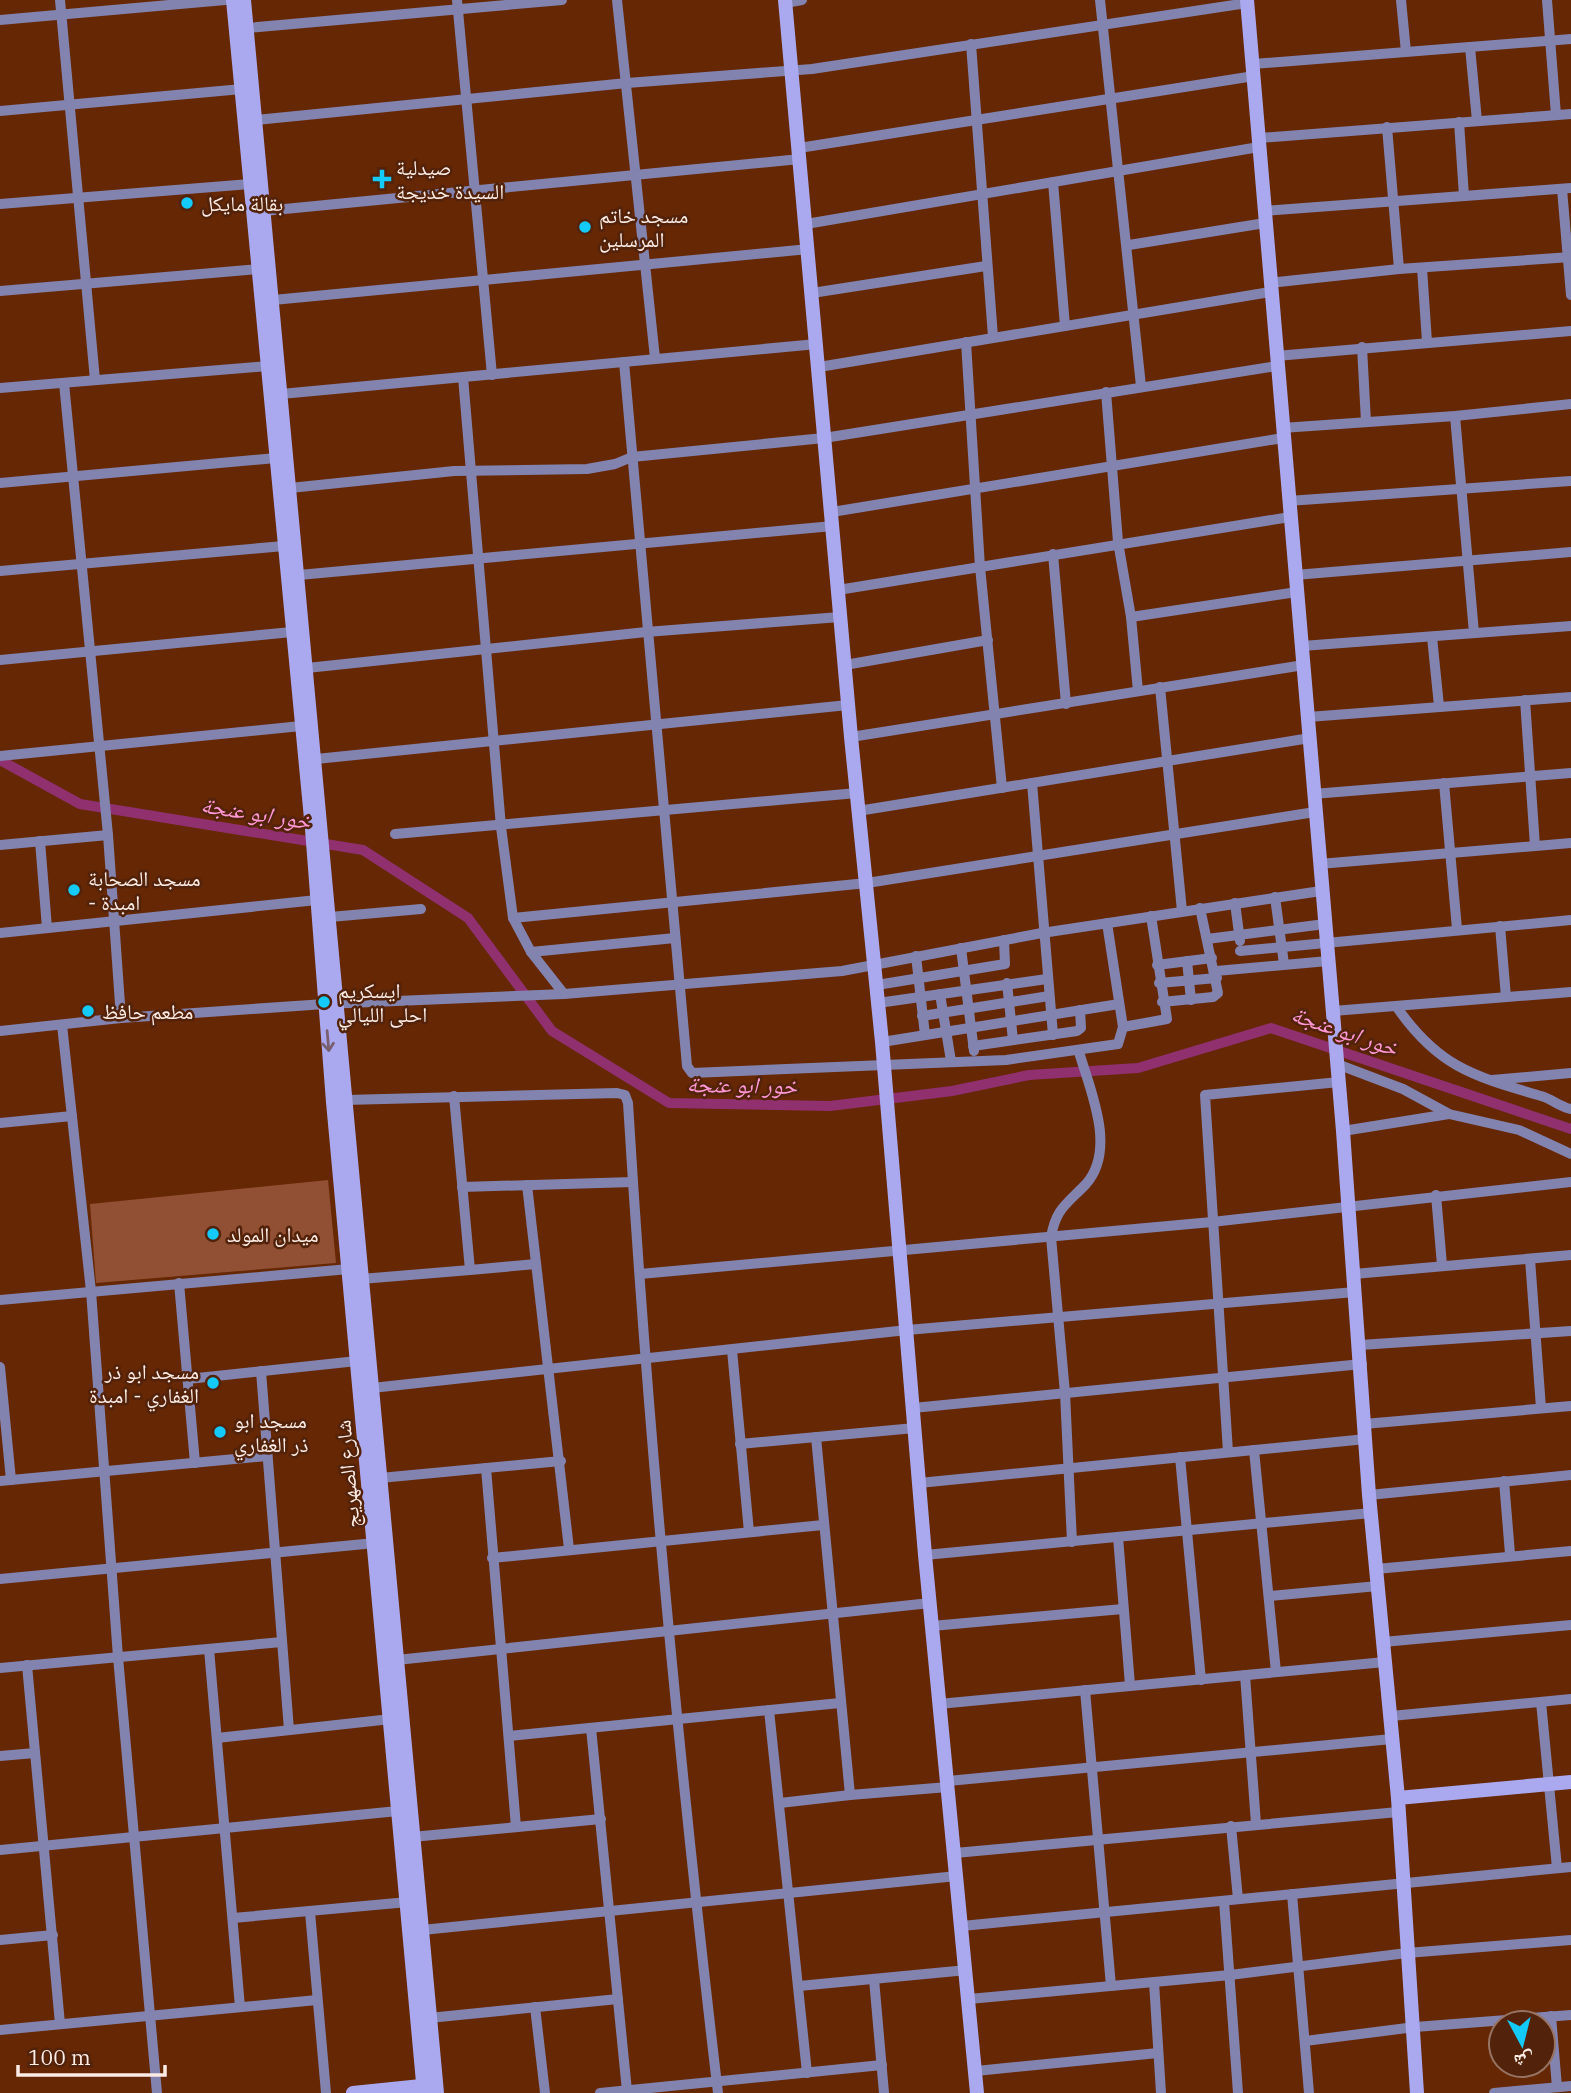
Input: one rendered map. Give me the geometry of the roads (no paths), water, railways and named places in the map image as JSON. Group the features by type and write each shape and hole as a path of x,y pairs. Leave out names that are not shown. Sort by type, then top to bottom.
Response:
{"street":[{"path":"60,0 95,380"},
{"path":"0,20 225,0"},
{"path":"233,0 301,726 319,851"},
{"path":"244,0 316,759 317,830"},
{"path":"247,28 457,4 562,0"},
{"path":"617,0 655,358"},
{"path":"802,0 785,1 848,705 877,985 925,1555 956,1853 977,2093"},
{"path":"1101,0 1129,245 1141,386"},
{"path":"1401,0 1406,52"},
{"path":"1547,0 1556,115"},
{"path":"256,120 627,83 791,71 1247,2 1362,1364 1368,1495 1391,1716 1401,1883 1415,2027 1417,2093"},
{"path":"457,4 492,375"},
{"path":"264,211 636,176 799,153 1112,99 1253,70 1406,52 1571,39"},
{"path":"971,44 993,337"},
{"path":"1470,47 1477,121"},
{"path":"0,111 242,89"},
{"path":"806,224 981,192 1053,182 1259,142 1387,127 1571,114"},
{"path":"1459,122 1464,196"},
{"path":"1387,127 1399,270"},
{"path":"1053,182 1065,326"},
{"path":"0,204 250,184"},
{"path":"1129,245 1264,217 1394,201 1567,188 1571,295"},
{"path":"273,300 808,249"},
{"path":"819,367 1136,315 1270,288 1399,270 1569,257"},
{"path":"813,293 986,266"},
{"path":"1422,268 1427,342"},
{"path":"0,291 258,269"},
{"path":"290,488 473,470 587,468 615,464 632,457 824,438 1362,347 1571,331"},
{"path":"966,342 974,489 1002,788"},
{"path":"281,394 817,344"},
{"path":"1362,347 1366,422"},
{"path":"624,362 671,901 687,1066 692,1073 1028,1058 1118,1044 1123,1027 1107,923"},
{"path":"0,388 268,366"},
{"path":"463,377 473,470 501,827 513,918 531,952 564,994"},
{"path":"64,383 108,835 121,1018"},
{"path":"1106,392 1118,542 1131,617 1138,691"},
{"path":"299,575 638,543 832,519 974,489 1112,467 1282,433 1366,422 1571,404"},
{"path":"1455,416 1474,633"},
{"path":"0,483 276,458"},
{"path":"1288,501 1571,481"},
{"path":"838,590 1118,542 1290,517"},
{"path":"0,571 284,546"},
{"path":"1295,575 1571,552"},
{"path":"1054,554 1066,704"},
{"path":"1131,617 1297,592"},
{"path":"307,668 646,632 840,617"},
{"path":"1302,646 1571,626"},
{"path":"0,660 292,632"},
{"path":"1432,637 1439,706"},
{"path":"845,665 988,640"},
{"path":"851,737 1304,665"},
{"path":"1160,687 1182,911"},
{"path":"1308,717 1571,697"},
{"path":"1525,700 1535,846"},
{"path":"316,759 848,705"},
{"path":"0,755 99,748 301,726"},
{"path":"858,811 1310,738"},
{"path":"1314,794 1571,774"},
{"path":"1032,783 1042,933 1053,1035"},
{"path":"1444,783 1457,929"},
{"path":"395,834 663,813 857,793"},
{"path":"513,918 867,883 1315,812"},
{"path":"0,845 108,835"},
{"path":"40,841 47,928"},
{"path":"1319,864 1571,843"},
{"name":"شارع الصهريج","path":"319,851 317,900 345,1100 422,1930 429,2018 430,2089"},
{"name":"شارع الصهريج","path":"319,851 330,917 331,1005 357,1361 398,1811 430,2089"},
{"path":"0,1031 121,1018 564,994 842,971 1042,933 1321,891"},
{"path":"1275,897 1284,964"},
{"path":"0,933 317,900"},
{"path":"1235,903 1242,968"},
{"path":"1162,1003 1216,995 1219,990 1200,908"},
{"path":"330,917 421,909"},
{"path":"1123,1027 1167,1019 1162,1003 1151,916"},
{"path":"1240,951 1571,920"},
{"path":"1207,939 1325,924"},
{"path":"1500,926 1506,997"},
{"path":"531,952 675,938"},
{"path":"877,985 996,966 1007,962 1004,940"},
{"path":"961,948 975,1061"},
{"path":"916,956 925,1035"},
{"path":"1157,965 1212,958"},
{"path":"1187,961 1191,999"},
{"path":"1159,983 1190,980 1242,968 1328,961"},
{"path":"996,966 1009,1002 1013,1040"},
{"path":"979,969 984,1006"},
{"path":"878,1003 1047,979"},
{"path":"1333,1010 1571,992"},
{"path":"940,994 951,1061"},
{"path":"922,1016 1049,996"},
{"path":"882,1042 1119,1004"},
{"path":"1396,1006 1430,1049 1486,1080 1545,1097 1571,1109"},
{"path":"973,1046 1080,1030 1080,1010"},
{"path":"62,1025 90,1291 118,1657 157,2093"},
{"path":"1027,1040 1028,1058"},
{"path":"1336,1050 1449,1114 1519,1130 1571,1154"},
{"path":"1072,1542 1065,1393 1051,1237 1057,1213 1087,1183 1096,1171 1099,1159 1098,1126 1079,1052"},
{"path":"1486,1080 1571,1073"},
{"path":"1228,1452 1205,1095 1339,1082"},
{"path":"454,1096 470,1270"},
{"path":"345,1100 454,1096 625,1096 667,1633 718,2087"},
{"path":"1343,1131 1449,1114"},
{"path":"0,1123 72,1115"},
{"path":"462,1187 633,1182"},
{"path":"640,1274 1212,1222 1571,1182"},
{"path":"527,1185 561,1461 569,1549"},
{"path":"1436,1195 1442,1265"},
{"path":"1354,1274 1571,1255"},
{"path":"1530,1259 1541,1408"},
{"path":"361,1279 536,1264"},
{"path":"0,1300 349,1269"},
{"path":"179,1283 195,1463"},
{"path":"372,1388 907,1330 1355,1292"},
{"path":"1360,1345 1571,1331"},
{"path":"732,1350 750,1532"},
{"path":"188,1379 357,1361"},
{"path":"913,1408 1362,1364"},
{"path":"0,1367 5,1480 267,1456"},
{"path":"261,1371 289,1730"},
{"path":"1364,1424 1571,1406"},
{"path":"740,1444 915,1428"},
{"path":"816,1437 850,1795"},
{"path":"919,1483 1366,1439"},
{"path":"1254,1450 1276,1672"},
{"path":"1180,1457 1201,1680"},
{"path":"380,1478 561,1461"},
{"path":"486,1468 516,1827"},
{"path":"1368,1495 1571,1475"},
{"path":"1504,1480 1510,1555"},
{"path":"925,1555 1371,1513"},
{"path":"492,1558 823,1525"},
{"path":"1118,1537 1130,1685"},
{"path":"0,1579 374,1543"},
{"path":"1376,1569 1571,1550"},
{"path":"1269,1596 1378,1586"},
{"path":"397,1660 930,1604"},
{"path":"932,1626 1123,1609"},
{"path":"1383,1642 1571,1625"},
{"path":"0,1668 282,1642"},
{"path":"209,1649 240,2007"},
{"path":"939,1704 1385,1662"},
{"path":"27,1665 60,2024"},
{"path":"1245,1675 1256,1824"},
{"path":"1085,1690 1111,1986"},
{"path":"1391,1716 1571,1699"},
{"path":"1541,1702 1557,1868"},
{"path":"509,1736 840,1703"},
{"path":"769,1710 807,2073"},
{"path":"216,1738 391,1720"},
{"path":"591,1728 627,2091"},
{"path":"780,1803 1093,1768 1392,1739"},
{"path":"0,1756 36,1753"},
{"path":"956,1853 1256,1824 1571,1782"},
{"path":"0,1850 398,1811"},
{"path":"412,1838 601,1819"},
{"path":"1231,1826 1238,1899"},
{"path":"962,1926 1571,1867"},
{"path":"422,1930 608,1909 957,1876"},
{"path":"1292,1894 1309,2093"},
{"path":"1224,1901 1238,2093"},
{"path":"233,1918 408,1902"},
{"path":"310,1912 326,2093"},
{"path":"0,1940 53,1935"},
{"path":"969,1999 1230,1975 1407,1953 1571,1940"},
{"path":"799,1986 967,1970"},
{"path":"874,1979 884,2093"},
{"path":"1154,1982 1161,2093"},
{"path":"429,2018 618,1999"},
{"path":"0,2031 317,2000"},
{"path":"535,2007 545,2093"},
{"path":"1305,2041 1415,2027 1487,2022"},
{"path":"976,2071 1158,2053"},
{"path":"600,2093 718,2087 807,2073 882,2066"},
{"path":"1556,2079 1557,2087"},
{"path":"1494,2093 1571,2086"},
{"path":"353,2093 430,2089"}],"waterway":[{"name":"خور ابو عنجة","path":"0,760 80,804 363,850 468,918 552,1031 669,1103 830,1106 952,1091 1029,1075 1138,1068 1271,1028 1571,1129"}],"place":[{"name":"صيدلية السيدة خديجة","path":"382,179"},
{"name":"بقالة مايكل","path":"187,203"},
{"name":"مسجد خاتم المرسلين","path":"585,227"},
{"name":"مسجد الصحابة - امبدة","path":"74,890"},
{"name":"ايسكريم احلى الليالي","path":"324,1002"},
{"name":"مطعم حافظ","path":"88,1011"},
{"name":"ميدان المولد","path":"213,1234"},
{"name":"مسجد ابو ذر الغفاري - امبدة","path":"213,1383"},
{"name":"مسجد ابو ذر الغفاري","path":"220,1432"}]}
